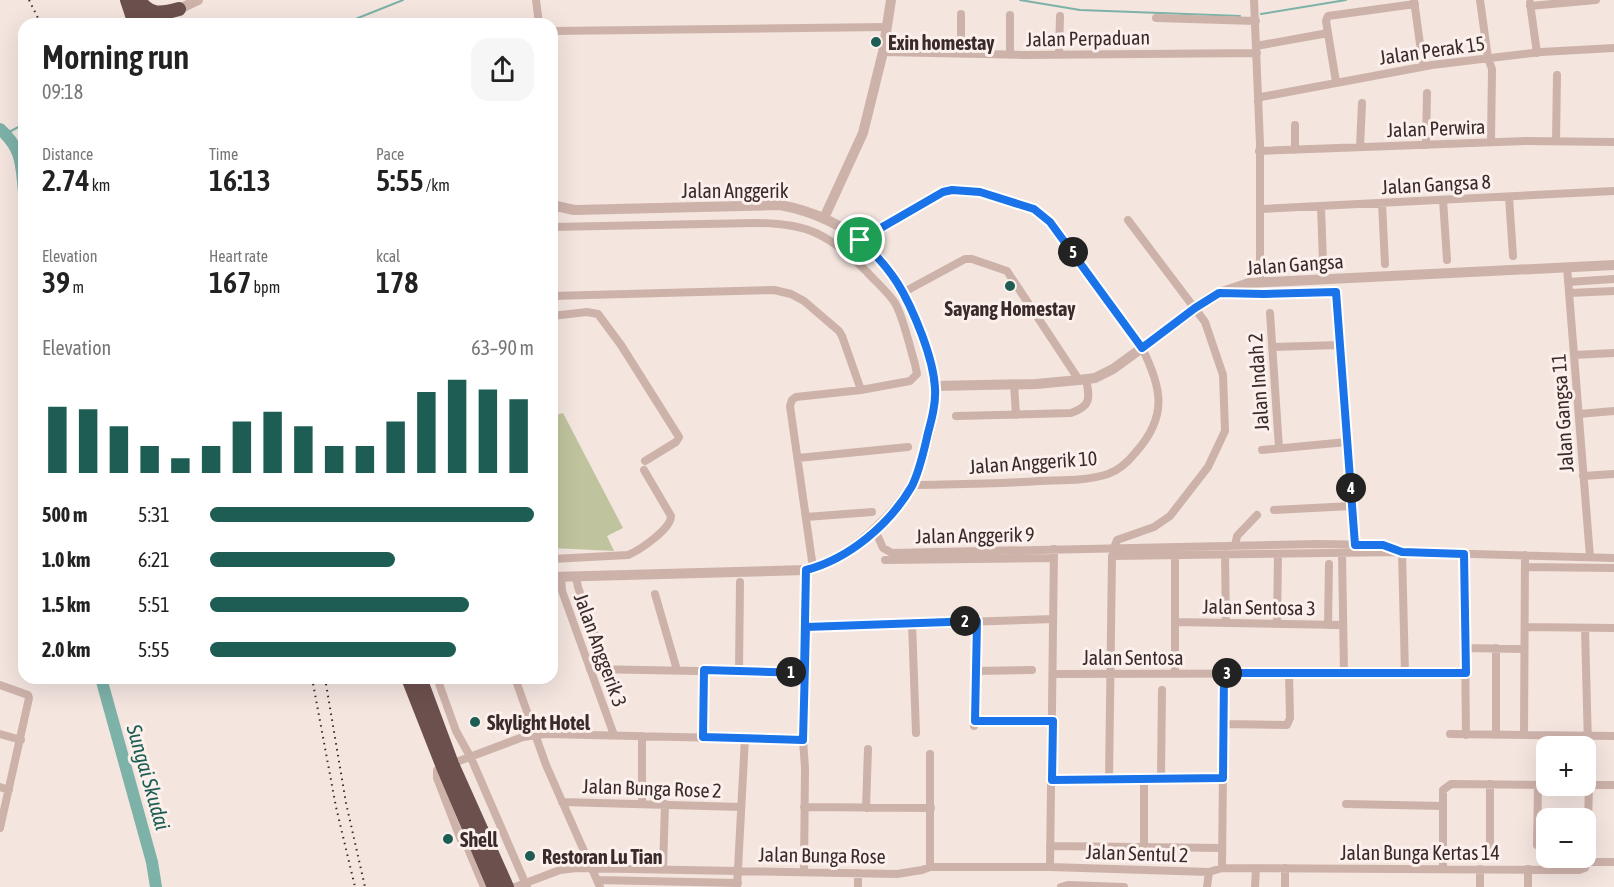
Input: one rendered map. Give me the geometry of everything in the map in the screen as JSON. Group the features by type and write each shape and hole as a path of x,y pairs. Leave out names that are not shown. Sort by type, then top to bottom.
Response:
{"highway":[{"path":"127,0 133,18"},
{"path":"138,0 154,13 179,9"},
{"path":"138,0 145,18"},
{"path":"171,18 179,9"},
{"path":"411,684 447,766"},
{"path":"422,684 447,766 495,887"},
{"path":"475,841 507,887"}],"street":[{"path":"160,18 198,0"},
{"path":"536,0 538,18"},
{"path":"824,218 863,133 883,52 891,0"},
{"path":"1480,0 1488,58 1492,69 1491,142"},
{"path":"1537,53 1530,3 1596,0"},
{"path":"1336,82 1326,21 1330,15 1414,2 1423,66"},
{"path":"1156,18 1255,11 1260,282"},
{"path":"961,14 961,54"},
{"path":"1010,15 1010,55"},
{"path":"1059,55 1060,16"},
{"path":"558,31 887,27"},
{"name":"Jalan Perpaduan","path":"883,52 1059,55 1256,49 1328,33"},
{"name":"Jalan Perak 15","path":"1258,100 1261,97 1423,66 1537,53 1614,48"},
{"path":"1556,141 1557,75"},
{"path":"1426,144 1427,93"},
{"path":"1360,147 1362,103"},
{"path":"1295,125 1295,150"},
{"name":"Jalan Perwira","path":"1259,151 1491,142 1614,142"},
{"name":"Jalan Anggerik 10","path":"860,240 943,192 974,191 1034,209 1050,222 1142,348 1151,365 1159,393 1157,419 1148,439 1127,463 1118,469 1086,479 995,484 912,484"},
{"name":"Jalan Gangsa 8","path":"1260,209 1614,192"},
{"path":"1509,197 1513,256"},
{"path":"1443,200 1447,260"},
{"path":"1382,203 1385,264"},
{"name":"Jalan Anggerik","path":"558,206 574,210 615,210 769,205 799,209 824,218 860,240 886,266 904,292 931,361 935,386 933,412 924,452 912,484 875,530 843,554 810,569 558,577"},
{"path":"1321,206 1323,262"},
{"path":"1109,779 1113,552 1117,540 1154,527 1170,516 1208,467 1225,431 1223,375 1205,322 1128,220"},
{"path":"558,227 778,223 820,233 850,255 895,304 915,364 914,378 910,381 861,390 796,397 790,406 806,516 810,569 804,673 804,872"},
{"path":"904,292 965,259 1002,268 1010,275 1083,380 1089,398 1081,409 1071,413 956,416"},
{"name":"Jalan Gangsa","path":"935,386 1014,384 1095,378 1113,369 1219,293 1249,283 1614,265"},
{"name":"Jalan Gangsa 11","path":"1567,267 1590,557"},
{"path":"1568,282 1614,279"},
{"path":"558,296 782,291 804,302 839,331 861,390"},
{"path":"1569,293 1614,291"},
{"path":"1219,293 1336,292 1355,545"},
{"path":"558,315 587,312 598,314 621,345 679,437 676,442 645,466 670,512 672,519 668,526 637,551 628,555 558,560"},
{"name":"Jalan Indah 2","path":"1270,313 1279,448"},
{"path":"1272,347 1340,345"},
{"path":"1574,355 1614,353"},
{"path":"1014,384 1016,415"},
{"path":"1579,414 1614,411"},
{"path":"1262,450 1347,442"},
{"path":"798,458 908,447"},
{"path":"1583,476 1614,474"},
{"path":"1275,510 1352,506"},
{"path":"806,516 872,512"},
{"path":"1235,546 1237,536 1257,515"},
{"name":"Jalan Anggerik 9","path":"875,530 883,548 892,553 1054,554"},
{"path":"885,560 1235,546 1383,545 1402,552"},
{"path":"1113,552 1175,555 1402,552 1614,558"},
{"path":"1402,552 1405,673"},
{"path":"1342,553 1344,673"},
{"path":"1050,867 1054,554"},
{"path":"1225,554 1226,623"},
{"path":"1277,624 1278,554"},
{"path":"1464,554 1467,735"},
{"path":"1175,555 1175,673"},
{"path":"1524,735 1525,555"},
{"path":"1328,625 1329,564"},
{"path":"1525,567 1614,568"},
{"path":"576,577 606,668"},
{"name":"Jalan Anggerik 3","path":"558,582 614,735"},
{"path":"740,582 740,671"},
{"path":"655,594 677,670"},
{"path":"806,627 1053,619"},
{"path":"977,621 975,723 1053,721"},
{"name":"Jalan Sentosa 3","path":"1175,622 1343,625"},
{"path":"912,623 916,733"},
{"path":"1525,627 1614,627"},
{"path":"1585,628 1588,735"},
{"path":"1465,648 1524,649"},
{"path":"1496,648 1496,735"},
{"path":"590,669 804,673"},
{"path":"703,737 704,670"},
{"path":"976,671 1032,670"},
{"path":"1222,868 1224,673"},
{"path":"1224,724 1287,725 1290,718 1289,673"},
{"name":"Jalan Sentosa","path":"1053,674 1466,673"},
{"path":"439,684 456,731 471,758 526,885"},
{"path":"516,684 534,735 598,884 737,885 745,738"},
{"path":"0,685 28,695 21,740 4,789 0,828"},
{"path":"1161,778 1162,690"},
{"path":"0,734 21,740"},
{"path":"1450,734 1614,736"},
{"path":"484,887 475,841 461,840 436,778 437,770 534,735 803,740"},
{"path":"642,736 642,804"},
{"path":"866,807 868,748"},
{"path":"930,754 930,867"},
{"path":"1144,778 1144,847"},
{"path":"1052,780 1223,778"},
{"path":"1443,869 1443,790 1451,784 1536,784"},
{"path":"1490,784 1490,845"},
{"path":"1596,785 1614,785"},
{"name":"Jalan Bunga Rose 2","path":"562,802 741,807"},
{"path":"663,870 665,804"},
{"path":"1346,804 1443,806"},
{"path":"804,807 931,808"},
{"path":"1050,846 1222,848"},
{"path":"1354,851 1443,853"},
{"name":"Jalan Bunga Kertas 14","path":"1596,862 1614,862"},
{"name":"Jalan Bunga Rose","path":"514,887 526,885 560,870 577,868 897,874 930,867 1050,867"},
{"name":"Jalan Sentul 2","path":"1050,867 1209,872 1222,868"},
{"name":"Jalan Bunga Kertas 14","path":"1222,868 1579,870 1585,868"},
{"path":"1255,887 1256,868"},
{"path":"1285,868 1285,887"},
{"path":"1480,869 1480,887"},
{"path":"1528,869 1528,887"},
{"path":"1207,887 1209,872"},
{"path":"858,873 858,887"},
{"path":"1061,887 1068,885 1124,887"}],"green space":[{"path":"563,413 623,528 607,536 614,551 558,548 558,414"}],"waterway":[{"path":"358,18 403,0"},
{"path":"1020,0 1080,10 1240,16"},
{"path":"1261,14 1346,0"},
{"path":"1,130 11,131 18,127"},
{"name":"Sungai Skudai","path":"0,129 18,153"},
{"name":"Sungai Skudai","path":"103,684 152,862 156,887"}],"railway":[{"path":"29,0 38,18"},
{"path":"313,684 336,807 355,887"},
{"path":"326,684 346,803 365,887"}],"place":[{"name":"Exin homestay","path":"876,42"},
{"name":"Sayang Homestay","path":"1010,286"},
{"name":"Skylight Hotel","path":"475,722"},
{"name":"Shell","path":"448,839"},
{"name":"Restoran Lu Tian","path":"530,856"}],"route":[{"path":"952,190 980,192 1034,209 1050,222 1142,348 1219,293 1336,292 1355,545 1383,545 1402,552 1464,554 1466,673 1224,673 1223,778 1052,780 1053,721 975,721 977,621 806,627 803,740 703,737 704,670 804,673 806,570 837,558 875,530 912,484 924,452 935,399 931,361 915,315 904,292 886,266 860,240 943,192 952,190"}]}
